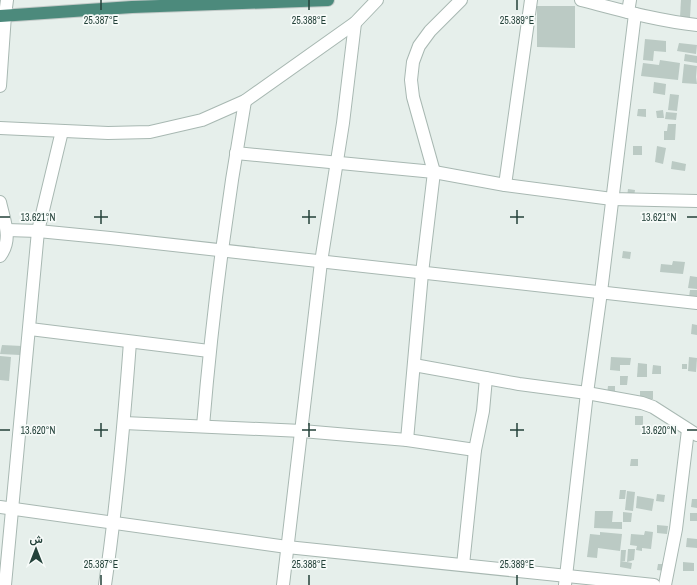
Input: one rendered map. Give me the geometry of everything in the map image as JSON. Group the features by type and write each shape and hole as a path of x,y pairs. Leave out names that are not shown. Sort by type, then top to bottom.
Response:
{"highway":[{"path":"2,16 132,7 328,0"}],"street":[{"path":"0,86 2,16 7,0"},
{"path":"0,128 108,134 150,132 202,120 245,101 355,23 377,0"},
{"path":"408,440 422,273 434,172 413,97 411,80 413,62 419,46 430,32 461,0"},
{"path":"505,185 531,0"},
{"path":"582,0 631,13 683,24 697,25"},
{"path":"565,580 612,199 631,13 630,0"},
{"path":"283,585 321,262 343,124 355,23"},
{"path":"203,426 209,351 221,250 245,101"},
{"path":"5,585 38,231 62,131"},
{"path":"236,153 434,172 505,185 612,199 697,201"},
{"path":"0,202 8,230 4,251 0,256"},
{"path":"8,230 38,231 221,250 697,303"},
{"path":"30,329 209,351"},
{"path":"105,585 114,524 130,342"},
{"path":"414,366 642,403 653,407 693,433 665,585"},
{"path":"463,565 475,450 483,411 486,378"},
{"path":"124,423 302,431 408,440 475,450"},
{"path":"0,507 287,547 463,565 565,580 654,585"}],"building":[{"path":"681,0 691,0 690,17 680,17"},
{"path":"537,6 575,6 575,48 537,47"},
{"path":"645,39 666,41 666,52 654,51 653,61 643,60"},
{"path":"679,43 697,45 696,54 677,51"},
{"path":"685,54 697,56 697,63 684,61"},
{"path":"660,60 680,63 678,80 641,76 643,63 659,65"},
{"path":"684,64 697,66 697,84 682,83"},
{"path":"654,82 666,84 665,95 653,93"},
{"path":"670,94 679,95 677,111 668,110"},
{"path":"638,109 646,109 646,117 637,116"},
{"path":"663,110 664,118 657,118 656,111"},
{"path":"666,112 677,113 676,120 665,119"},
{"path":"668,124 676,124 675,140 664,140 664,131 667,131"},
{"path":"633,146 642,146 642,155 633,155"},
{"path":"657,146 666,148 663,164 655,162"},
{"path":"672,161 686,164 685,171 671,169"},
{"path":"628,189 635,190 634,197 627,197"},
{"path":"623,251 631,252 630,259 622,258"},
{"path":"673,261 685,262 683,274 660,272 661,264 672,265"},
{"path":"690,276 697,277 697,289 688,288"},
{"path":"690,290 697,290 697,298 689,297"},
{"path":"692,324 697,325 697,335 691,334"},
{"path":"2,345 22,346 20,355 0,354"},
{"path":"0,356 11,357 9,381 0,380"},
{"path":"611,357 631,358 630,365 620,365 620,371 610,370"},
{"path":"689,357 697,358 696,372 688,371"},
{"path":"638,363 647,364 647,377 637,377"},
{"path":"682,364 687,364 687,369 682,369"},
{"path":"653,365 661,366 661,374 652,374"},
{"path":"620,376 628,376 627,385 620,385"},
{"path":"608,386 615,386 615,395 607,394"},
{"path":"640,391 653,391 653,399 640,399"},
{"path":"635,416 643,416 643,425 635,425"},
{"path":"631,459 638,459 638,466 630,466"},
{"path":"620,490 626,490 625,499 619,499"},
{"path":"627,491 635,492 633,511 625,510"},
{"path":"657,494 665,495 664,502 656,501"},
{"path":"637,496 654,499 652,511 636,508"},
{"path":"692,499 697,499 697,508 691,507"},
{"path":"595,511 613,511 612,522 622,522 622,529 594,528"},
{"path":"623,512 632,513 631,522 623,522"},
{"path":"690,513 697,513 697,521 690,521"},
{"path":"657,525 668,526 667,534 657,533"},
{"path":"645,531 653,532 651,549 642,548 642,551 636,550 637,546 630,545 631,534 644,535"},
{"path":"600,532 622,534 620,551 598,548 597,558 587,557 590,534 600,535"},
{"path":"687,538 697,539 697,548 686,547"},
{"path":"628,549 635,549 634,560 627,562"},
{"path":"621,550 626,550 625,561 621,561 632,563 631,569 620,567"},
{"path":"683,562 694,563 694,571 683,571"},
{"path":"658,564 665,564 665,571 657,570"}]}
